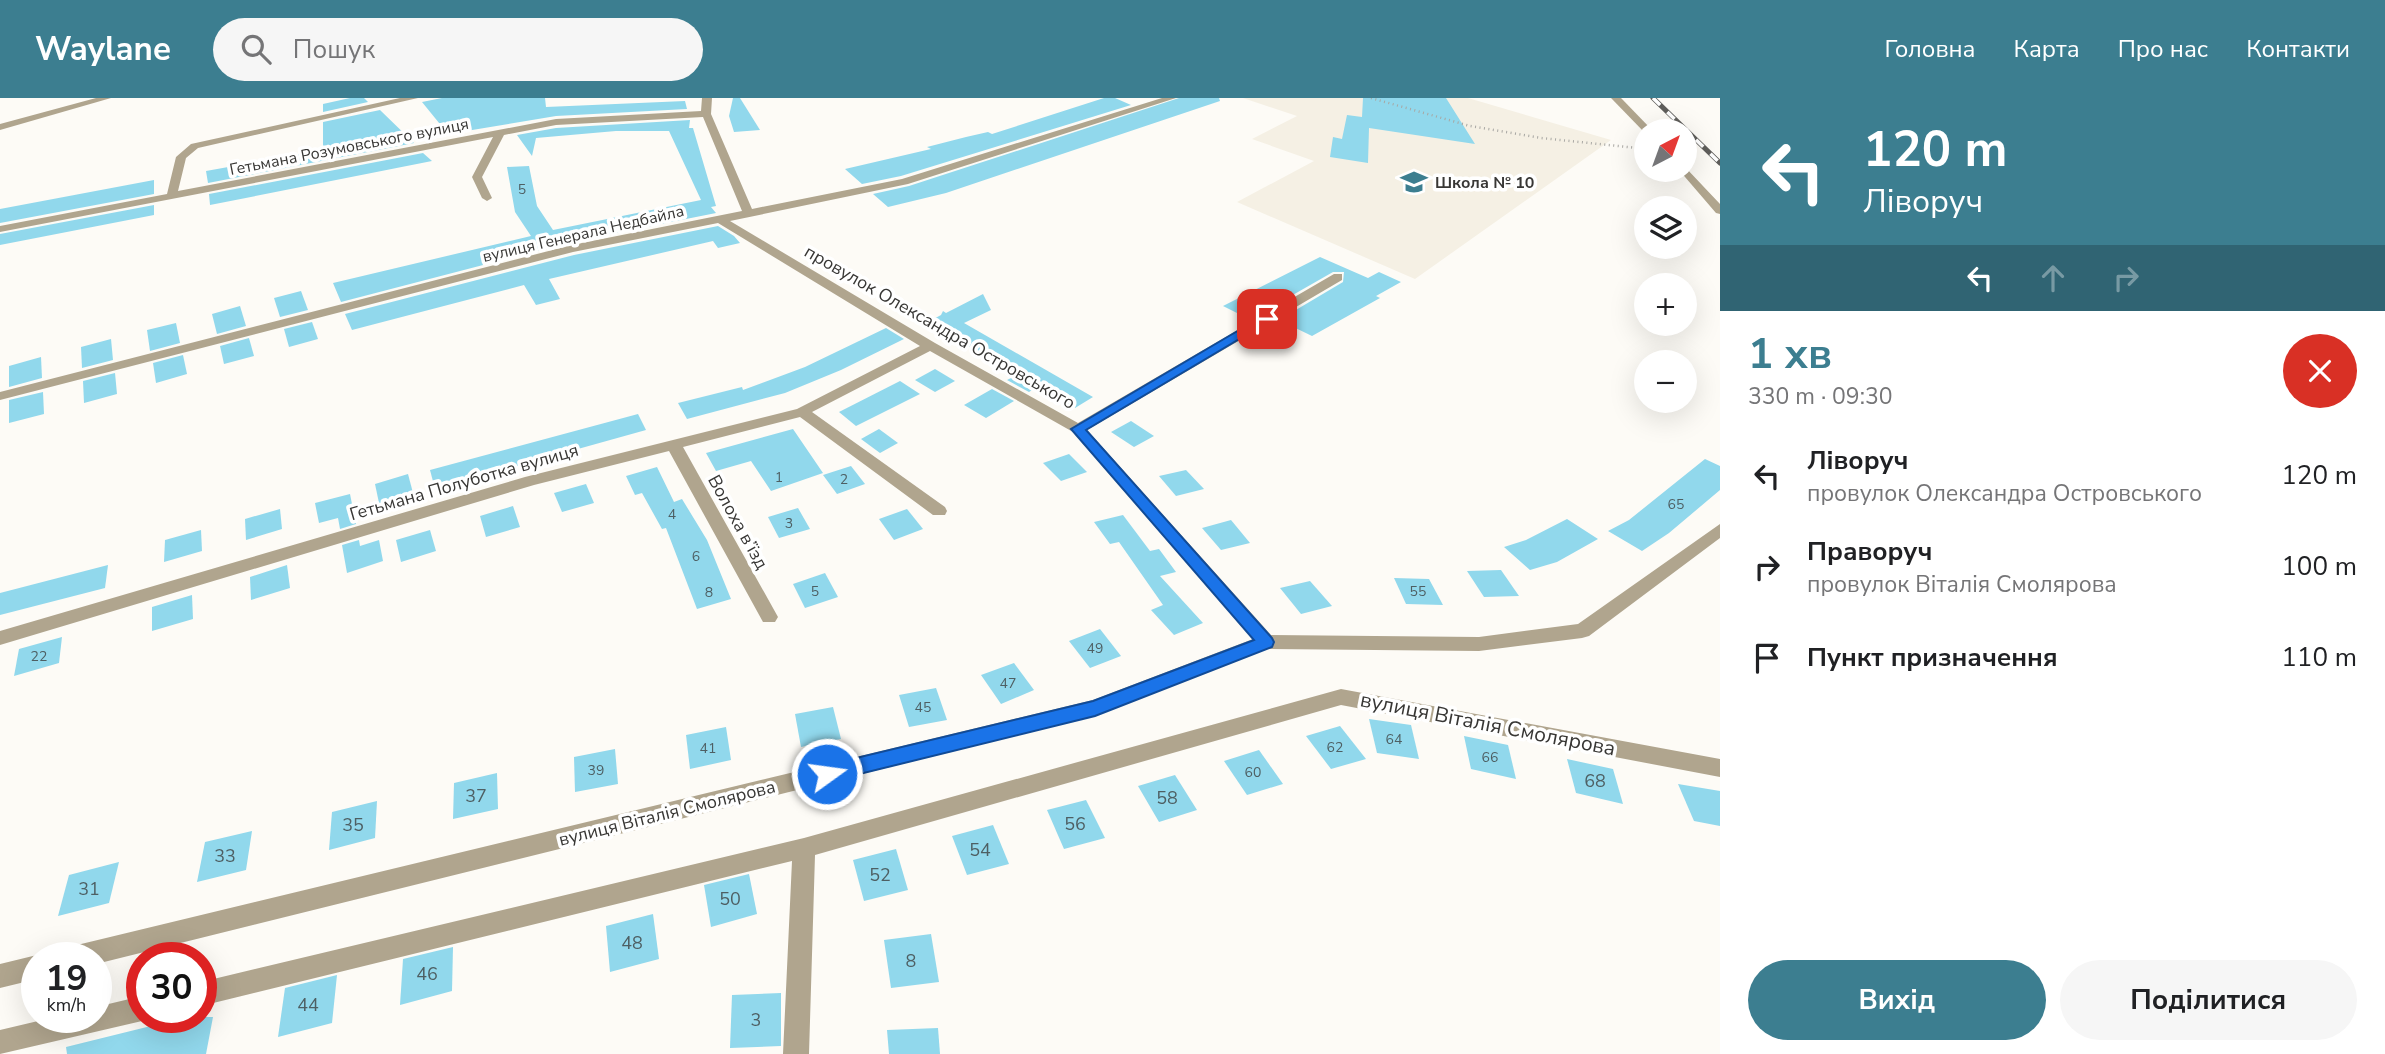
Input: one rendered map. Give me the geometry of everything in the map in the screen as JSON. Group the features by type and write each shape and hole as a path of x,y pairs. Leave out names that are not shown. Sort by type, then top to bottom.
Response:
{"street":[{"path":"0,127 106,98"},
{"path":"172,195 181,157 195,146 413,98"},
{"path":"707,98 706,114 748,213"},
{"name":"вулиця Генерала Недбайла","path":"0,396 572,249 904,182 1171,98"},
{"path":"1616,98 1636,119"},
{"name":"Гетьмана Розумовського вулиця","path":"0,229 556,122 706,114"},
{"path":"487,198 477,177 500,133"},
{"path":"1695,182 1720,211"},
{"name":"провулок Олександра Островського","path":"719,219 930,346 1078,429 1266,642"},
{"path":"1078,429 1338,278"},
{"name":"Гетьмана Полуботка вулиця","path":"0,638 531,481 802,412 930,346"},
{"path":"802,412 939,511"},
{"name":"Волоха в’їзд","path":"674,444 769,617"},
{"name":"вулиця Віталія Смолярова","path":"112,948 1095,708 1266,642 1479,644 1581,631 1720,530"},
{"name":"вулиця Віталія Смолярова","path":"217,990 804,848 1341,697 1720,768"},
{"path":"796,1054 804,848"},
{"path":"0,976 21,971"},
{"path":"0,1043 126,1012"}],"path":[{"path":"1371,98 1470,127 1634,148"}],"shaded area":[{"name":"Школа № 10","path":"1243,98 1468,98 1611,140 1415,279 1237,202 1314,161 1252,139 1297,116"}],"building":[{"path":"364,98 368,102 323,112 323,104"},
{"path":"442,98 545,98 546,107 685,101 687,109 556,116 448,134 422,102"},
{"path":"733,98 740,98 760,130 734,132 729,116"},
{"path":"1104,98 1115,98 1131,105 901,176 862,184 845,169 931,149 927,147 966,137 988,132 992,134"},
{"path":"1179,98 1219,98 1220,101 946,193 888,207 873,194 909,186"},
{"path":"1363,98 1446,98 1475,144 1369,128 1368,163 1330,157 1333,137 1342,139 1347,115 1362,117"},
{"path":"380,110 414,143 208,183 206,171 323,150 323,122"},
{"path":"690,120 689,128 693,128 716,206 711,207 716,213 571,242 341,302 333,283 531,236 515,212 507,167 529,166 537,206 553,230 701,200 669,131 616,131 536,138 532,156 517,135 556,128"},
{"path":"423,153 432,161 210,205 209,194"},
{"path":"154,180 154,194 0,223 0,209"},
{"path":"154,205 154,215 0,245 0,234"},
{"path":"718,226 740,243 718,248 713,241 549,279 560,299 536,305 524,285 352,330 345,314 574,255"},
{"path":"1320,257 1368,278 1379,272 1401,282 1376,296 1380,298 1312,336 1279,320 1343,282 1344,272 1333,272 1263,312 1257,309 1243,316 1223,306"},
{"path":"301,291 308,310 280,317 274,298"},
{"path":"983,294 991,310 964,323 1093,397 1075,408 1038,386 1029,392 1007,380 1017,375 928,322 943,311 946,313"},
{"path":"240,306 246,326 217,334 212,314"},
{"path":"312,322 318,339 289,347 284,329"},
{"path":"176,323 180,343 150,351 147,330"},
{"path":"886,328 904,339 841,370 785,393 687,419 678,403 742,387 743,390 805,367"},
{"path":"249,338 254,356 224,364 220,346"},
{"path":"111,339 113,360 82,368 81,347"},
{"path":"183,355 187,374 156,383 153,363"},
{"path":"41,357 42,378 9,387 9,366"},
{"path":"935,369 955,381 935,392 915,380"},
{"path":"115,373 117,394 84,403 83,381"},
{"path":"900,381 920,394 856,426 839,412"},
{"path":"992,389 1014,401 986,418 964,405"},
{"path":"43,392 44,414 9,423 9,400"},
{"path":"638,414 646,430 435,489 430,470"},
{"path":"1131,421 1154,436 1134,447 1111,432"},
{"path":"793,429 823,473 771,491 751,461 716,471 706,453"},
{"path":"879,429 898,443 880,453 861,439"},
{"path":"1069,454 1087,472 1061,481 1043,463"},
{"path":"1705,459 1720,466 1720,490 1669,533 1642,551 1608,531 1629,520"},
{"path":"851,466 865,484 837,494 823,475"},
{"path":"657,467 674,502 682,499 707,540 731,599 697,609 666,528 662,529 642,493 635,495 626,476"},
{"path":"1186,470 1204,489 1176,496 1159,476"},
{"path":"408,474 413,493 379,503 375,484"},
{"path":"586,484 594,503 562,512 554,493"},
{"path":"350,494 356,524 340,529 338,518 319,523 315,503"},
{"path":"513,506 520,527 486,537 480,516"},
{"path":"798,508 810,529 779,538 768,517"},
{"path":"280,509 282,529 246,540 245,519"},
{"path":"907,509 923,529 894,540 879,519"},
{"path":"1123,515 1150,551 1159,549 1176,572 1160,576 1203,623 1174,635 1151,610 1163,605 1119,542 1110,544 1094,522"},
{"path":"1567,519 1598,539 1557,562 1530,570 1504,547 1526,540"},
{"path":"1231,520 1250,543 1221,550 1202,528"},
{"path":"201,530 202,551 164,562 165,540"},
{"path":"430,530 436,551 401,562 396,540"},
{"path":"359,540 360,546 379,540 383,561 347,573 342,545"},
{"path":"108,565 105,588 0,615 0,593"},
{"path":"287,565 290,588 251,600 250,577"},
{"path":"1501,570 1519,596 1484,597 1467,571"},
{"path":"825,573 838,597 805,608 793,584"},
{"path":"1394,578 1429,579 1443,605 1406,604"},
{"path":"1310,581 1332,606 1301,614 1280,588"},
{"path":"192,595 193,619 152,631 152,607"},
{"path":"1100,629 1121,656 1090,668 1069,641"},
{"path":"62,637 59,663 14,676 19,649"},
{"path":"1014,663 1034,690 1001,704 981,675"},
{"path":"936,688 947,720 909,727 899,695"},
{"path":"833,707 841,739 801,747 795,714"},
{"path":"1369,719 1411,725 1419,759 1377,753"},
{"path":"1340,726 1366,759 1331,769 1306,736"},
{"path":"726,727 731,760 690,769 686,735"},
{"path":"1464,736 1508,745 1516,779 1471,769"},
{"path":"615,749 618,784 575,792 574,757"},
{"path":"1259,750 1283,784 1247,795 1224,761"},
{"path":"1567,759 1613,769 1623,804 1576,793"},
{"path":"497,773 498,809 453,819 454,783"},
{"path":"1175,775 1197,810 1159,822 1138,786"},
{"path":"1678,784 1720,791 1720,826 1694,821"},
{"path":"1086,800 1105,838 1064,849 1047,810"},
{"path":"377,801 375,838 329,850 332,812"},
{"path":"993,825 1009,864 967,875 952,836"},
{"path":"252,831 246,870 197,882 205,842"},
{"path":"896,849 908,890 864,901 853,860"},
{"path":"119,862 109,903 58,916 69,875"},
{"path":"749,874 757,914 711,927 704,885"},
{"path":"653,914 659,959 610,972 606,926"},
{"path":"931,934 939,982 891,988 884,940"},
{"path":"453,947 452,991 400,1005 403,959"},
{"path":"337,975 332,1023 278,1037 285,988"},
{"path":"781,993 781,1046 730,1048 732,995"},
{"path":"938,1028 940,1054 889,1054 887,1030"},
{"path":"126,1032 210,1033 206,1054 67,1054 66,1047"}],"railway":[{"path":"1653,98 1720,163"}],"place":[{"name":"Школа № 10","path":"1414,182"}],"route":[{"path":"827,774 1095,708 1266,642 1078,429 1267,319"}]}
